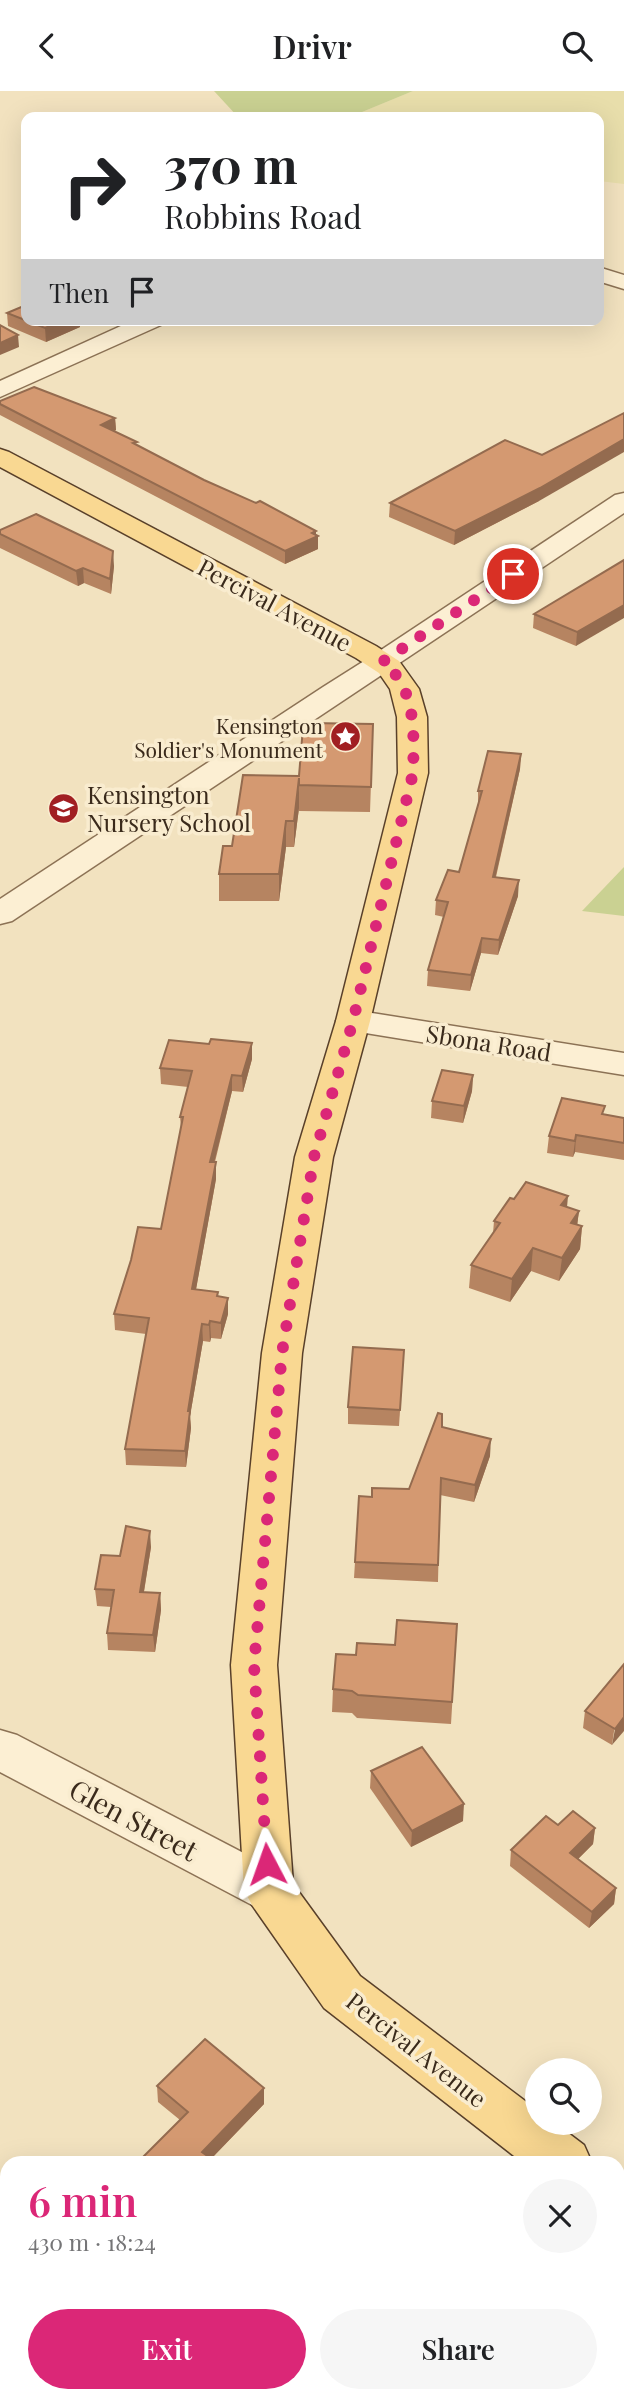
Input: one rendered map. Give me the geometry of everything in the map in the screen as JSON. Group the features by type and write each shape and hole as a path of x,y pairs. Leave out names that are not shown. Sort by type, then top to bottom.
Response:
{"main road":[{"name":"Percival Avenue","path":"0,457 382,662 393,671 407,697 414,740 413,773 353,1021 314,1157 282,1353 254,1665 269,1889 342,1992 556,2156"}],"street":[{"path":"604,276 624,282"},
{"path":"0,390 140,326"},
{"path":"0,913 163,808 268,734 382,662 624,501"},
{"name":"Sbona Road","path":"353,1021 624,1064"},
{"name":"Glen Street","path":"0,1749 269,1889"}],"shaded area":[{"path":"413,91 624,91 624,184 604,182 604,112 362,112"}],"green space":[{"path":"214,91 413,91 362,112 233,112"},
{"path":"624,867 624,916 582,911"}],"building":[{"path":"21,307 21,319 7,313"},
{"path":"0,325 18,335 0,343"},
{"path":"34,387 115,418 101,425 204,480 256,503 260,501 316,531 312,533 318,536 285,551 0,404 0,401"},
{"path":"624,413 624,439 540,488 455,531 390,503 505,440 542,455"},
{"path":"36,514 113,551 110,579 83,568 76,571 0,534 0,530"},
{"path":"624,560 624,605 577,632 534,614"},
{"path":"310,723 373,724 371,787 299,785 299,778 294,821 286,821 279,874 219,874 223,846 232,846 243,775 299,776 303,727 310,727"},
{"path":"488,751 521,754 493,877 519,880 499,940 482,938 471,975 428,970 448,902 436,900 448,870 459,872 482,791 478,791"},
{"path":"211,1039 252,1043 242,1076 232,1075 210,1162 216,1162 192,1289 218,1292 217,1296 228,1298 221,1323 210,1321 209,1325 202,1324 188,1411 185,1451 125,1449 149,1318 114,1314 138,1227 161,1229 183,1117 180,1117 192,1071 160,1068 169,1040 209,1044"},
{"path":"442,1070 473,1075 464,1106 432,1101"},
{"path":"562,1098 605,1106 602,1114 624,1118 624,1143 576,1135 575,1141 549,1136"},
{"path":"526,1182 568,1196 561,1205 579,1211 571,1223 582,1226 562,1258 533,1248 512,1279 471,1265 500,1223 494,1221 510,1198 514,1199"},
{"path":"353,1347 404,1350 400,1410 348,1407"},
{"path":"438,1413 442,1414 442,1427 491,1439 475,1485 441,1478 438,1565 355,1562 359,1496 372,1497 372,1488 409,1489"},
{"path":"126,1526 150,1531 140,1592 160,1593 153,1635 107,1633 114,1590 95,1589 101,1555 120,1556"},
{"path":"397,1620 457,1624 452,1702 358,1695 352,1691 333,1689 336,1654 356,1655 357,1643 395,1645"},
{"path":"624,1664 624,1717 615,1729 585,1711"},
{"path":"422,1747 464,1804 412,1831 371,1771"},
{"path":"573,1811 595,1828 570,1853 616,1888 592,1912 511,1850 546,1816 558,1825"},
{"path":"205,2039 264,2088 202,2152 208,2156 144,2156 188,2112 157,2086"}],"place":[{"name":"Kensington Soldier's Monument","path":"346,737"},
{"name":"Kensington Nursery School","path":"64,808"}],"route":[{"path":"267,1864 254,1665 282,1353 314,1157 353,1021 413,773 414,740 407,697 393,671 382,662 513,574"}]}
